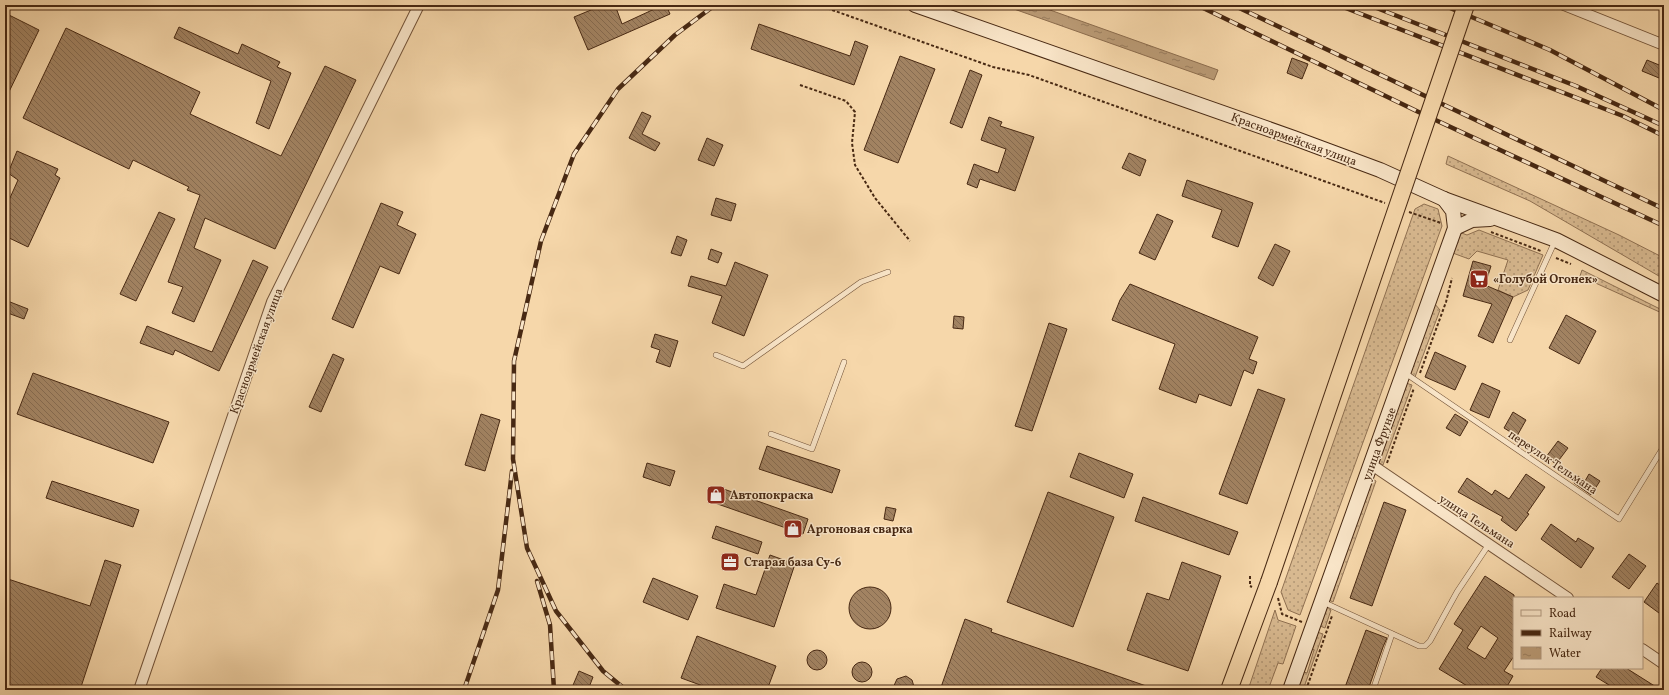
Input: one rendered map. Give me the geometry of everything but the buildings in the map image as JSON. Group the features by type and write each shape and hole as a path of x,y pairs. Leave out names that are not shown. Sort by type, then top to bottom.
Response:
{"highway":[{"path":"1229,690 1267,587 1466,5"}],"main road":[{"name":"Красноармейская улица","path":"915,5 1294,138 1380,170 1444,199 1556,240 1664,295"},
{"path":"1444,199 1453,211 1455,228"},
{"path":"1455,228 1463,222 1472,220 1498,219"},
{"name":"улица Фрунзе","path":"1290,690 1322,602 1377,469 1404,373 1455,228"}],"street":[{"name":"Красноармейская улица","path":"139,690 272,302 419,5"},
{"path":"1564,5 1664,45"},
{"name":"улица Тельмана","path":"1377,469 1567,597"},
{"path":"1643,650 1664,664"}],"lane":[{"path":"1510,340 1556,240"},
{"path":"716,355 743,366 861,282 888,272"},
{"path":"771,434 812,449 844,362"},
{"name":"переулок Тельмана","path":"1404,373 1618,519 1664,446"},
{"path":"1322,602 1335,606 1419,646 1424,646 1430,641 1457,592 1490,544"},
{"path":"1373,690 1392,634"}],"path":[{"path":"818,5 993,67 1029,75 1392,205"},
{"path":"800,85 846,101 855,112 852,143 855,165 875,198 910,241"},
{"path":"1406,210 1455,228"},
{"path":"1486,230 1577,266"},
{"path":"1377,469 1393,449 1446,302"},
{"path":"1250,576 1250,586 1267,587 1282,614"},
{"path":"1306,690 1335,606"}],"shaded area":[{"path":"1448,156 1619,235 1664,258 1664,279 1530,201 1446,164"},
{"path":"1424,204 1438,209 1442,226 1300,615 1288,610 1281,592 1415,209"},
{"path":"1479,230 1543,255 1528,290 1513,297 1498,290 1508,260 1477,251 1469,259 1450,252 1459,232 1467,235"},
{"path":"1582,270 1664,311 1664,314 1580,276"},
{"path":"1434,303 1440,310 1415,377 1410,373"},
{"path":"1406,383 1412,385 1383,465 1378,462"},
{"path":"1370,478 1376,481 1333,602 1329,600"},
{"path":"1327,607 1331,610 1325,628 1320,626"},
{"path":"1275,610 1278,620 1296,626 1283,664 1278,663 1268,690 1248,690"},
{"path":"1317,632 1323,634 1303,690 1297,690 1304,672 1307,673 1314,650 1312,648"}],"water":[{"path":"1016,5 1036,5 1218,70 1214,80 1014,9"}],"railway":[{"path":"626,690 603,671 556,611 527,548 513,459 514,361 541,241 574,154 618,89 675,35 715,5"},
{"path":"1197,5 1429,117 1664,226"},
{"path":"1233,5 1664,209"},
{"path":"1338,5 1623,116 1664,136"},
{"path":"1369,5 1576,86 1664,126"},
{"path":"1443,5 1550,50 1664,110"},
{"path":"464,690 498,590 512,471"},
{"path":"537,581 550,625 554,690"}],"place":[{"name":"«Голубой Огонек»","path":"1479,279"},
{"name":"Автопокраска","path":"716,495"},
{"name":"Аргоновая сварка","path":"793,529"},
{"name":"Старая база Су-6","path":"730,562"}]}
